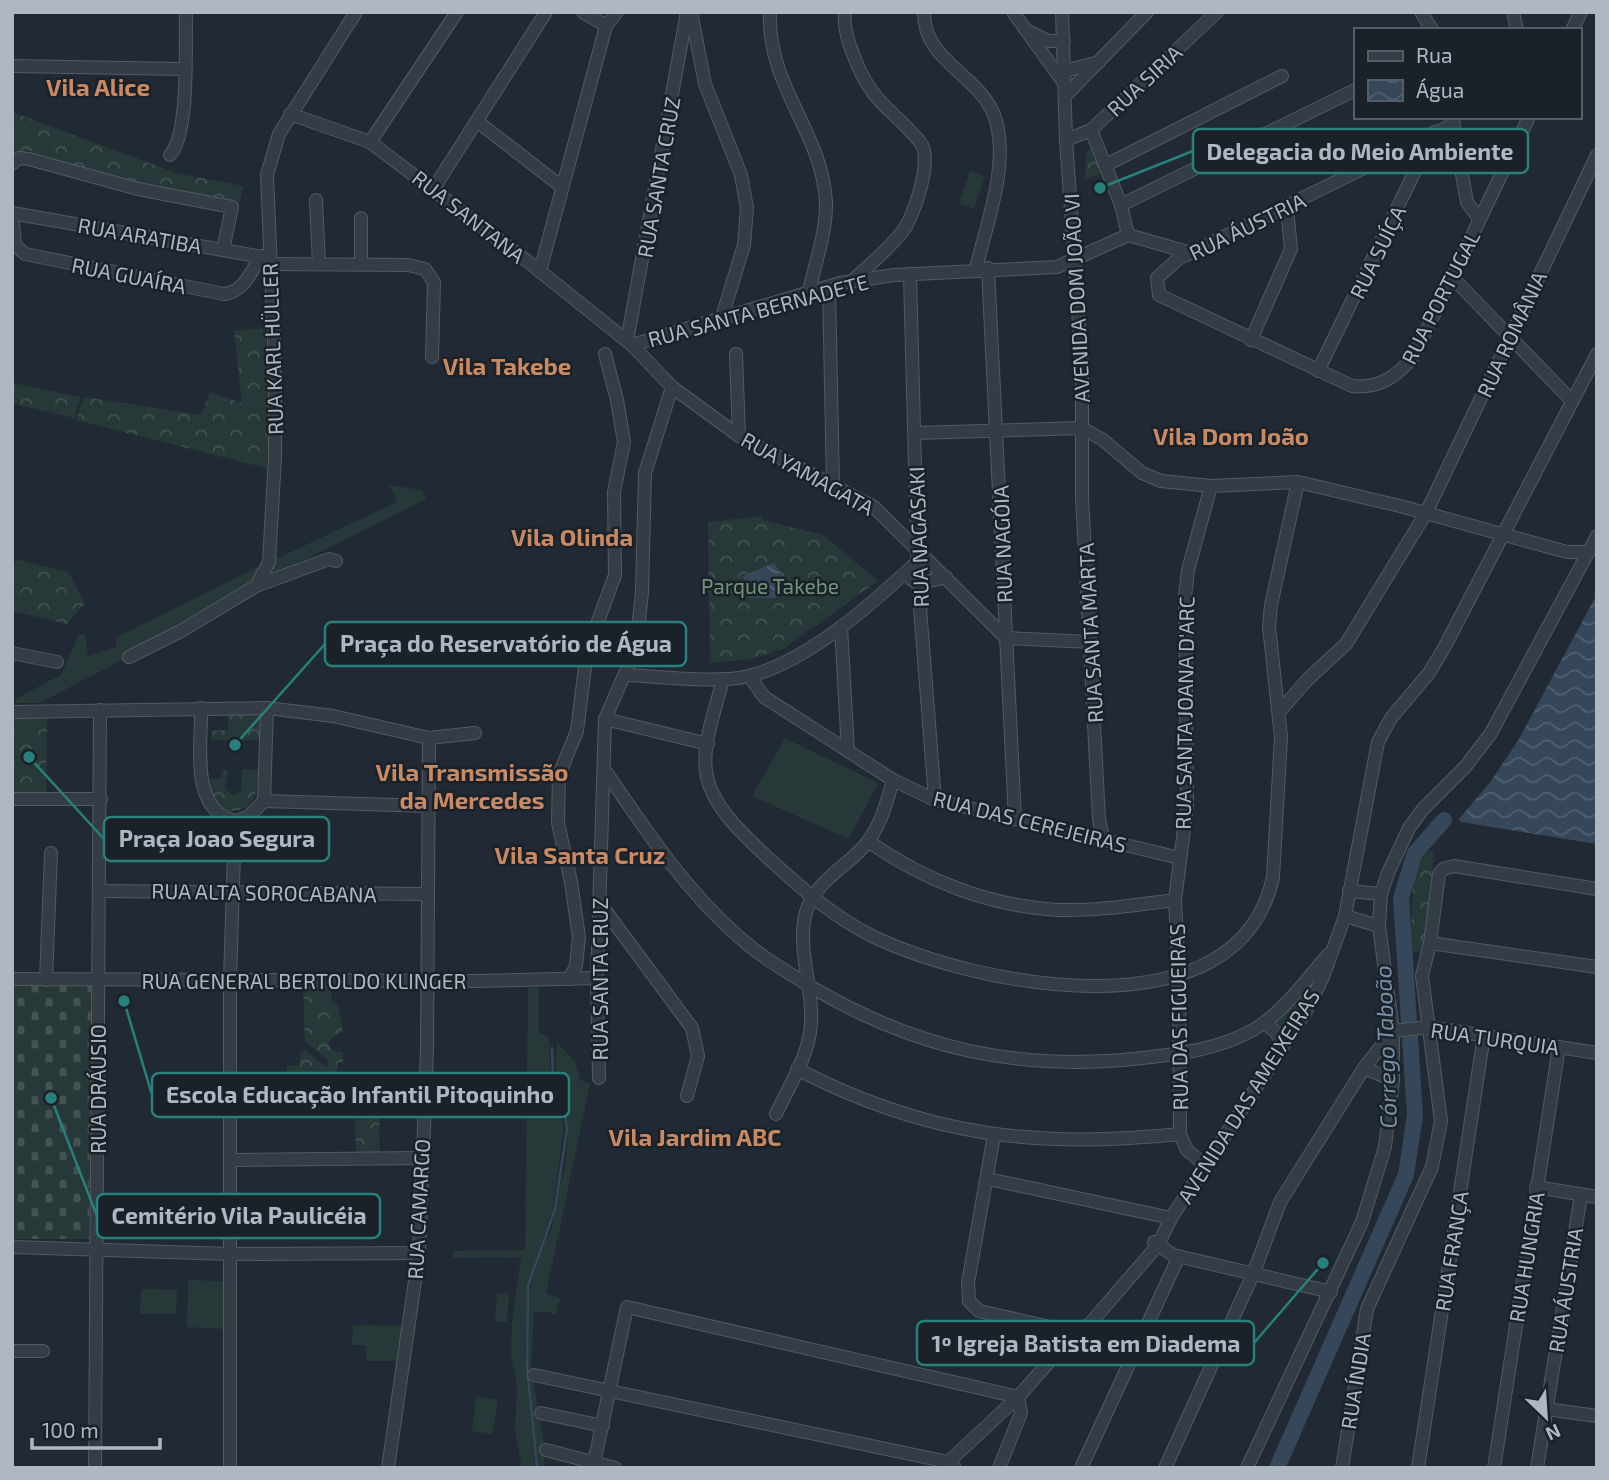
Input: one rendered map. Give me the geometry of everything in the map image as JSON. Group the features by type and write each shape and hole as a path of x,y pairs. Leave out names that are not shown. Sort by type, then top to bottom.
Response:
{"street":[{"path":"170,155 176,147 184,121 186,12"},
{"path":"342,33 343,12"},
{"name":"RUA KARL HÜLLER","path":"256,586 269,562 275,457 275,365 266,259 267,176 271,155 290,114 356,12"},
{"path":"370,142 457,12"},
{"path":"434,188 546,12"},
{"path":"583,12 606,26"},
{"path":"540,271 606,26 618,12"},
{"path":"689,12 705,84 741,175 747,208 744,245 722,317"},
{"name":"RUA SANTA CRUZ","path":"630,343 689,12"},
{"path":"771,12 775,66 815,150 826,201 809,292"},
{"path":"845,12 849,44 868,87 886,110 920,141 926,155 921,185 903,231 851,282"},
{"name":"RUA NAGÓIA","path":"924,12 924,26 935,49 983,97 996,119 997,177 982,269 997,430 1015,819"},
{"path":"1013,12 1065,84"},
{"name":"AVENIDA DOM JOÃO VI","path":"1062,12 1066,140 1082,367 1082,428 1103,440 1142,473 1161,481 1211,486 1298,482 1426,513 1567,552 1589,552"},
{"name":"RUA SIRIA","path":"1066,140 1091,130 1217,12"},
{"path":"1421,12 1431,28"},
{"path":"1573,28 1581,12"},
{"path":"1065,84 1100,62 1143,14"},
{"path":"1024,29 1048,41 1064,41"},
{"path":"1046,57 1048,41"},
{"path":"1065,84 1100,62"},
{"path":"12,66 183,69"},
{"path":"1107,165 1283,76"},
{"path":"1121,205 1354,90"},
{"name":"RUA SANTANA","path":"290,114 370,142 434,188 630,343"},
{"name":"RUA PORTUGAL","path":"1157,278 1159,295 1168,302 1352,386 1365,387 1390,379 1403,370 1415,354 1528,119"},
{"path":"1453,120 1467,202 1479,219"},
{"name":"RUA ÁUSTRIA","path":"1157,278 1167,267 1191,253 1287,208 1453,120"},
{"path":"478,122 562,187"},
{"path":"1091,130 1107,165 1128,235 1191,253"},
{"name":"RUA SUÍÇA","path":"1318,371 1434,132"},
{"name":"RUA ROMÂNIA","path":"1280,711 1308,679 1346,644 1426,513 1597,155"},
{"path":"12,164 19,158 29,159 138,189 232,207 223,250"},
{"path":"316,200 319,264"},
{"path":"1251,340 1292,248 1287,208"},
{"name":"RUA GUAÍRA","path":"12,213 15,245 25,254 224,294 234,293 242,287 266,259"},
{"name":"RUA ARATIBA","path":"12,213 266,259 319,264 408,265 425,269 434,282 432,357"},
{"path":"361,218 361,264"},
{"name":"RUA SANTA BERNADETE","path":"630,343 851,282 910,274 1057,267 1128,235"},
{"name":"RUA NAGASAKI","path":"910,274 918,582 935,800"},
{"path":"1453,278 1572,401"},
{"path":"829,286 833,485"},
{"name":"RUA YAMAGATA","path":"630,343 673,387 739,436 874,507 918,556 946,577 1006,638"},
{"path":"569,979 576,966 579,937 572,882 558,823 559,775 577,732 587,651 615,575 614,492 623,458 622,424 605,354"},
{"path":"736,354 739,436"},
{"name":"AVENIDA DAS AMEIXEIRAS","path":"949,1466 1078,1333 1157,1241 1314,995 1345,916 1383,730 1444,648 1572,401 1590,384 1597,354"},
{"name":"RUA SANTA CRUZ","path":"599,1079 597,978 605,719 625,675 642,609 647,459 673,387"},
{"path":"915,433 1082,428"},
{"name":"RUA SANTA MARTA","path":"1082,428 1082,497 1099,819 1103,838"},
{"path":"723,679 708,744 708,779 723,808 757,847 812,898 846,921 902,949 935,961 1003,979 1069,985 1114,984 1179,976 1216,960 1235,946 1249,933 1269,897 1278,822 1280,711 1270,650 1271,605 1298,482"},
{"name":"RUA SANTA JOANA D'ARC","path":"1180,858 1187,806 1185,597 1188,570 1211,486"},
{"path":"1247,1468 1331,1292 1375,1188 1385,1147 1393,1080 1395,1031 1379,926 1381,894 1409,828 1491,733 1597,536"},
{"path":"625,675 723,679 749,676 798,654 841,627 901,577 918,556"},
{"path":"129,657 181,631 256,586 329,559 336,561"},
{"path":"901,577 918,582 946,577"},
{"path":"841,627 848,751"},
{"path":"1006,638 1091,642"},
{"path":"12,653 57,662"},
{"name":"RUA DAS CEREJEIRAS","path":"749,676 764,697 893,780 935,800 1180,858"},
{"path":"201,708 203,790 213,811 235,821 248,817 264,801 267,708"},
{"path":"12,712 267,708 333,716 429,738 452,733 475,733"},
{"name":"RUA DRÁUSIO","path":"95,1468 100,710"},
{"path":"605,719 708,744"},
{"name":"RUA CAMARGO","path":"388,1468 419,1252 427,980 429,738"},
{"path":"604,769 673,868 697,897 762,956 860,1015 895,1030 950,1046 1019,1060 1093,1064 1178,1054 1233,1040 1264,1023 1335,947"},
{"path":"776,1114 807,1047 811,1023 804,923 812,898 868,841 884,811 893,780"},
{"path":"12,799 101,799"},
{"path":"264,801 429,806"},
{"path":"230,1468 230,980 235,821"},
{"path":"868,841 911,869 991,899 1057,909 1175,900"},
{"path":"46,979 51,853"},
{"name":"RUA DAS FIGUEIRAS","path":"1180,858 1175,900 1179,976 1180,1134 1187,1150 1206,1166"},
{"name":"RUA ÍNDIA","path":"1342,1468 1363,1326 1372,1295 1432,1167 1438,1143 1440,1098 1426,1027 1422,976 1430,943 1438,880 1443,869 1454,866 1597,889"},
{"name":"RUA ALTA SOROCABANA","path":"100,891 428,894"},
{"path":"1349,891 1381,894"},
{"path":"599,902 692,1028 698,1056 687,1096"},
{"path":"1345,916 1379,926"},
{"path":"1430,943 1597,967"},
{"name":"RUA GENERAL BERTOLDO KLINGER","path":"12,979 597,978"},
{"path":"1264,1023 1276,1032 1283,1046"},
{"name":"RUA TURQUIA","path":"1395,1031 1426,1027 1597,1053"},
{"path":"1165,1468 1254,1272 1280,1202 1364,1068 1395,1031"},
{"name":"RUA FRANÇA","path":"1419,1468 1484,1035"},
{"name":"RUA HUNGRIA","path":"1494,1468 1559,1047"},
{"path":"1364,1068 1393,1080"},
{"path":"797,1069 878,1107 994,1135 1068,1141 1180,1134"},
{"path":"994,1135 968,1283 969,1301 979,1311 1078,1333"},
{"path":"232,1160 422,1158"},
{"path":"988,1179 1171,1219"},
{"path":"1536,1187 1597,1197"},
{"name":"RUA ÁUSTRIA","path":"1537,1468 1581,1195"},
{"path":"1157,1241 1179,1256 1331,1292"},
{"path":"12,1247 95,1247 232,1254 419,1252"},
{"path":"1081,1468 1179,1256"},
{"path":"594,1465 627,1307 1018,1397 1021,1413 999,1468"},
{"path":"12,1352 43,1351"},
{"path":"534,1375 949,1466"},
{"path":"1546,1409 1597,1416"},
{"path":"541,1413 603,1426"},
{"path":"546,1450 594,1465 615,1468"}],"green space":[{"path":"12,112 176,173 244,186 239,204 123,179 38,156 31,151 12,153"},
{"path":"1092,148 1103,173 1085,180 1086,153"},
{"path":"970,171 985,176 974,209 959,204"},
{"path":"264,328 270,398 266,468 76,420 84,397 201,415 210,392 242,403 234,331"},
{"path":"12,383 81,397 74,418 12,403"},
{"path":"389,485 422,490 426,499 270,577 276,559 397,502"},
{"name":"Parque Takebe","path":"762,516 763,520 823,535 878,581 783,649 752,659 710,663 708,522"},
{"path":"17,560 68,572 85,603 67,624 12,611 12,565"},
{"path":"264,564 254,584 179,630 40,703 15,703 17,698 61,675 79,634 85,635 88,656 117,647 115,638"},
{"path":"228,714 261,714 261,740 211,740 211,731 228,730"},
{"path":"12,717 47,717 46,797 12,797"},
{"path":"785,738 878,783 849,839 752,796"},
{"path":"222,769 228,770 225,788 233,796 242,790 242,769 258,770 256,793 244,808 228,811 214,798 210,779 221,779"},
{"path":"1434,850 1428,924 1421,953 1410,951 1413,885 1424,854"},
{"path":"12,985 91,985 89,1239 12,1239"},
{"path":"303,985 330,985 332,1000 338,1006 343,1032 335,1035 328,1044 334,1051 343,1052 343,1062 337,1063 338,1079 353,1079 354,1103 381,1103 380,1117 359,1117 359,1107 327,1106 327,1098 286,1097 287,1066 300,1065 300,1053 305,1050 326,1067 329,1061 305,1041"},
{"path":"539,987 539,1032 549,1038 551,1082 564,1127 553,1208 527,1287 525,1355 535,1468 522,1468 515,1430 517,1386 511,1356 512,1323 521,1257 453,1258 454,1251 525,1250 528,988"},
{"path":"1308,990 1301,1011 1283,1040 1268,1022"},
{"path":"557,1042 575,1062 580,1080 590,1084 546,1294 560,1298 556,1315 546,1311 534,1313 531,1368 545,1450 544,1468 538,1468 528,1366 527,1315 530,1287 544,1242 551,1230 566,1160 566,1107 555,1080"},
{"path":"379,1118 380,1156 356,1157 355,1119"},
{"path":"188,1280 226,1281 225,1329 187,1327"},
{"path":"141,1289 177,1290 176,1314 140,1314"},
{"path":"497,1293 509,1293 507,1322 495,1322"},
{"path":"353,1325 406,1326 399,1361 366,1361 366,1345 352,1345"},
{"path":"476,1396 498,1400 492,1434 472,1431"}],"water":[{"path":"774,563 791,588 775,598 749,598 743,576"},
{"path":"1597,594 1597,844 1461,822 1459,819 1491,781 1519,739"}],"waterway":[{"name":"Córrego Taboão","path":"1277,1468 1406,1175 1415,1115 1401,898 1415,853 1444,820"},
{"path":"537,1468 527,1366 528,1286 555,1209 567,1129 564,1108 553,1082 552,1048"}],"place":[{"name":"Delegacia do Meio Ambiente","path":"1100,188"},
{"name":"Praça do Reservatório de Água","path":"235,745"},
{"name":"Praça Joao Segura","path":"29,757"},
{"name":"Escola Educação Infantil Pitoquinho","path":"124,1001"},
{"name":"Cemitério Vila Paulicéia","path":"51,1098"},
{"name":"1º Igreja Batista em Diadema","path":"1323,1263"}],"district":[{"name":"Vila Alice","path":"98,86"},
{"name":"Vila Takebe","path":"507,365"},
{"name":"Vila Dom João","path":"1231,435"},
{"name":"Vila Olinda","path":"572,536"},
{"name":"Vila Transmissão da Mercedes","path":"472,785"},
{"name":"Vila Santa Cruz","path":"580,854"},
{"name":"Vila Jardim ABC","path":"695,1136"}]}
